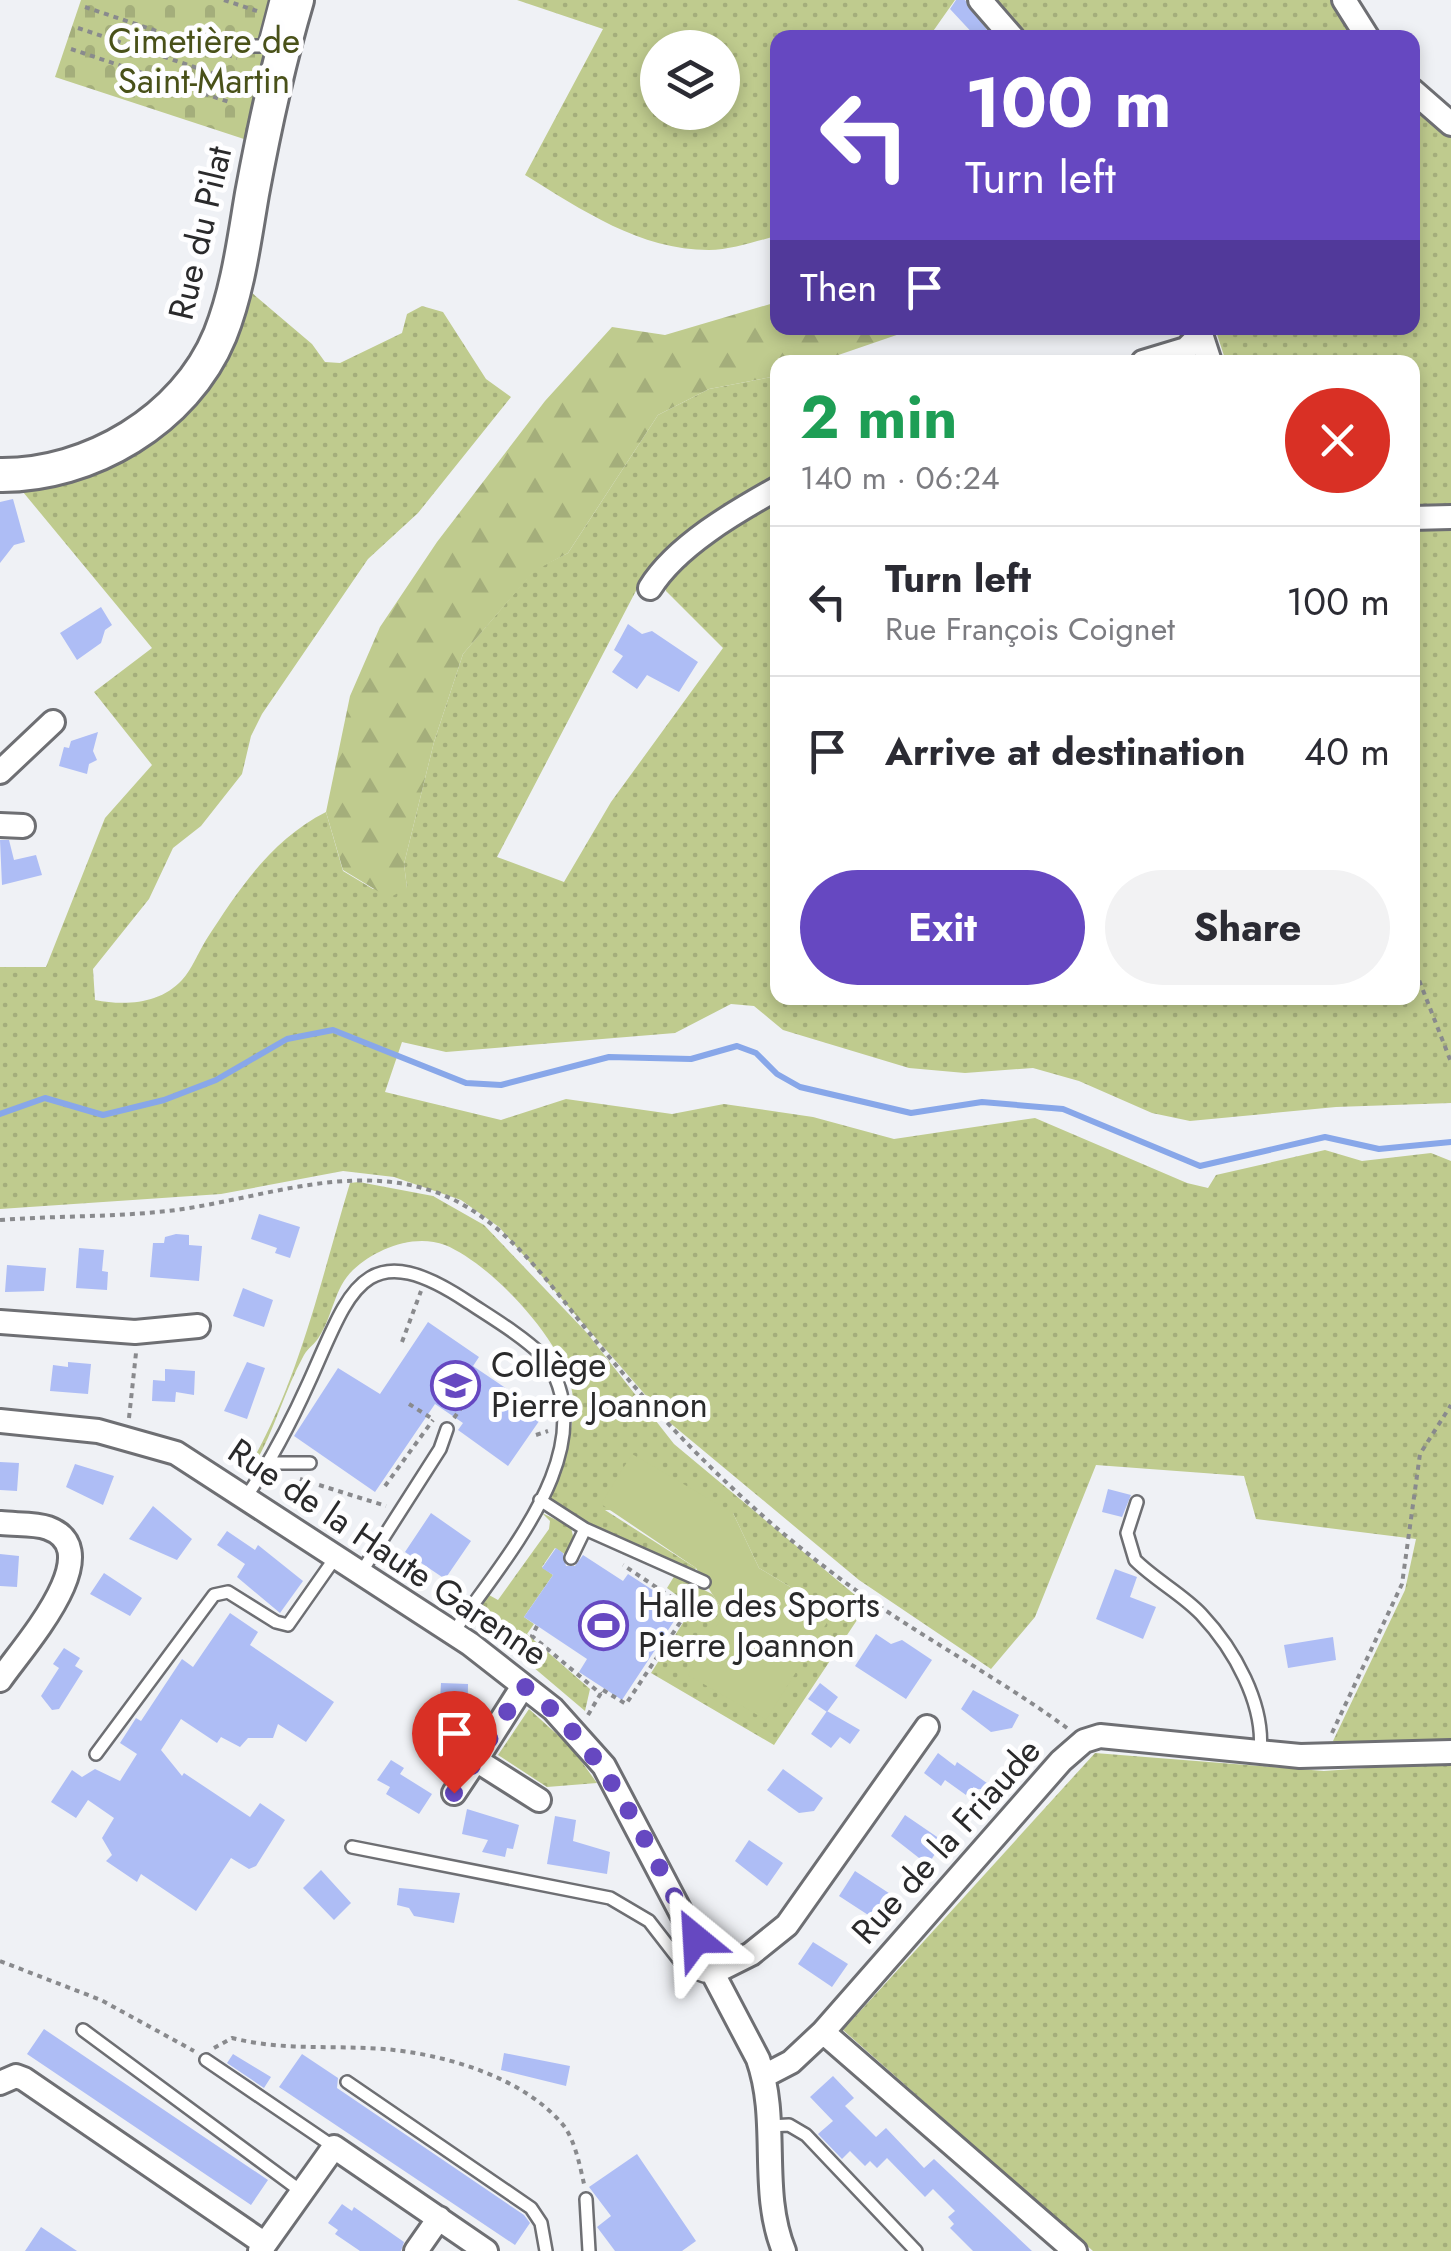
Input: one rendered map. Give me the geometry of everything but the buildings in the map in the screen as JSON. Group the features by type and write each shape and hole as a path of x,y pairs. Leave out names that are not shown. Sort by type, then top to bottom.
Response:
{"main road":[{"name":"Rue du Pilat","path":"0,475 54,470 122,442 148,426 200,370 218,338 232,298 274,88 297,0"}],"street":[{"path":"980,0 1006,30"},
{"path":"1344,0 1363,30"},
{"path":"1420,97 1451,124"},
{"path":"1168,355 1186,350 1197,335"},
{"path":"650,588 664,570 696,544 770,493"},
{"path":"1420,518 1451,517"},
{"path":"0,772 53,722"},
{"path":"0,1322 138,1332 198,1326"},
{"name":"Rue de la Haute Garenne","path":"0,1421 127,1437 176,1453 335,1558 362,1571 554,1709 604,1766 764,2076"},
{"path":"0,1524 48,1528 66,1542 73,1561 66,1582 0,1680"},
{"path":"454,1793 524,1686"},
{"path":"713,1973 751,1954 787,1924 928,1726"},
{"name":"Rue de la Friaude","path":"764,2076 792,2062 823,2032 1061,1761 1084,1740 1130,1737 1328,1757 1451,1752"},
{"path":"476,1760 538,1800"},
{"path":"823,2032 1075,2251"},
{"path":"0,2083 16,2076 24,2079 263,2247 334,2147 486,2251"},
{"path":"764,2076 772,2203 784,2251"},
{"path":"416,2251 438,2218"}],"lane":[{"path":"248,46 264,46 276,0"},
{"path":"246,1496 267,1464 348,1297 367,1279 384,1273 425,1276 530,1344 556,1373 563,1393 566,1432 562,1451 540,1500 453,1633"},
{"path":"362,1571 440,1449 447,1429"},
{"path":"267,1464 310,1463"},
{"path":"540,1500 585,1528 704,1582"},
{"path":"1136,1502 1128,1546 1144,1569 1211,1626 1253,1696 1262,1732 1260,1752"},
{"path":"571,1558 585,1528"},
{"path":"96,1754 214,1595 228,1592 276,1622 288,1624 335,1558"},
{"path":"352,1847 610,1898 649,1920 687,1970 704,1976 713,1973"},
{"path":"83,2030 302,2192"},
{"path":"206,2060 334,2147"},
{"path":"346,2082 531,2208 542,2223 546,2251"},
{"path":"770,2126 789,2125 806,2135 916,2251"},
{"path":"586,2199 589,2251"}],"path":[{"path":"224,0 258,12"},
{"path":"85,7 243,60"},
{"path":"78,28 236,81"},
{"path":"71,49 230,102"},
{"path":"1420,983 1451,1062"},
{"path":"402,1342 425,1276"},
{"path":"127,1437 138,1332"},
{"path":"460,1410 468,1398"},
{"path":"410,1404 447,1429"},
{"path":"1328,1757 1333,1730 1402,1584 1420,1454 1451,1405"},
{"path":"385,1486 431,1418"},
{"path":"286,1466 308,1484 402,1507"},
{"path":"537,1626 532,1636 626,1704 689,1609 621,1563"},
{"path":"588,1715 603,1691"},
{"path":"0,1961 101,2000 206,2060 215,2047 232,2038 270,2048 341,2046 416,2052 489,2076 518,2090 565,2128 586,2199"}],"green space":[{"name":"Cimetière de Saint-Martin","path":"81,0 284,0 250,141 55,77"},
{"path":"517,0 955,0 934,30 770,30 770,238 717,250 684,248 635,235 590,214 525,175 603,29"},
{"path":"993,0 1335,0 1353,30 1021,30"},
{"path":"1420,109 1451,138 1451,506 1420,508 1420,355 1224,355 1217,335 1420,335"},
{"path":"245,287 312,344 325,362 340,363 402,333 407,314 422,306 443,312 486,379 511,397 418,513 368,559 262,714 251,736 242,774 201,826 173,848 149,899 93,969 95,1000 118,1003 153,998 173,988 186,976 218,921 258,867 306,823 326,812 343,871 373,889 407,888 404,864 434,742 463,654 534,570 568,553 658,415 709,389 770,377 770,486 639,585 497,857 564,882 611,802 723,648 666,591 666,576 696,549 770,500 770,1005 1420,1005 1420,526 1451,526 1451,1103 1336,1107 1190,1121 1152,1113 1079,1081 1033,1068 965,1073 909,1068 783,1030 754,1006 731,1004 675,1033 446,1052 402,1042 385,1092 501,1120 566,1099 672,1114 724,1104 813,1117 894,1139 1035,1118 1187,1183 1208,1188 1216,1175 1325,1150 1362,1161 1431,1153 1451,1161 1451,1745 1340,1749 1333,1741 1405,1590 1416,1539 1256,1519 1244,1476 1096,1465 1035,1617 991,1669 859,1580 669,1422 499,1227 461,1200 394,1177 343,1171 221,1194 0,1209 0,967 46,967 105,818 152,765 94,692 152,648 23,492 23,486 141,443"},
{"path":"770,304 770,335 897,335 838,355 770,355 770,377 709,389 658,415 568,553 534,571 463,654 434,742 404,864 407,888 389,898 343,870 326,812 350,696 380,627 437,542 545,401 612,327 665,335"},
{"path":"350,1183 433,1196 484,1225 587,1333 674,1444 867,1605 774,1745 651,1673 693,1607 667,1588 675,1575 712,1594 724,1613 833,1613 759,1568 733,1513 605,1510 696,1568 694,1571 573,1516 551,1501 571,1428 573,1398 568,1377 558,1355 525,1309 484,1270 445,1245 421,1241 396,1245 353,1270 324,1329 297,1369 258,1458 250,1472 247,1470 295,1366"},
{"path":"632,1454 733,1513 759,1568 833,1613 766,1720 688,1675 724,1613 696,1568 601,1504"},
{"path":"542,1513 571,1527 574,1541 566,1555 555,1548 542,1567 553,1575 524,1617 534,1624 527,1634 590,1689 585,1711 499,1638 469,1623 489,1595 498,1600 549,1529 550,1521"},
{"path":"529,1709 571,1747 597,1783 547,1787 498,1755"},
{"path":"1095,1753 1324,1771 1451,1762 1451,2251 1093,2251 843,2030"}],"waterway":[{"path":"0,1114 45,1098 103,1115 164,1100 216,1080 287,1039 333,1030 466,1083 501,1085 609,1057 691,1059 737,1046 756,1053 777,1074 800,1087 911,1113 982,1102 1063,1109 1200,1166 1325,1137 1379,1149 1451,1142"}],"place":[{"name":"Collège Pierre Joannon","path":"456,1385"},
{"name":"Halle des Sports Pierre Joannon","path":"603,1625"}],"route":[{"path":"454,1793 524,1686 582,1737 604,1766 696,1939"}]}
